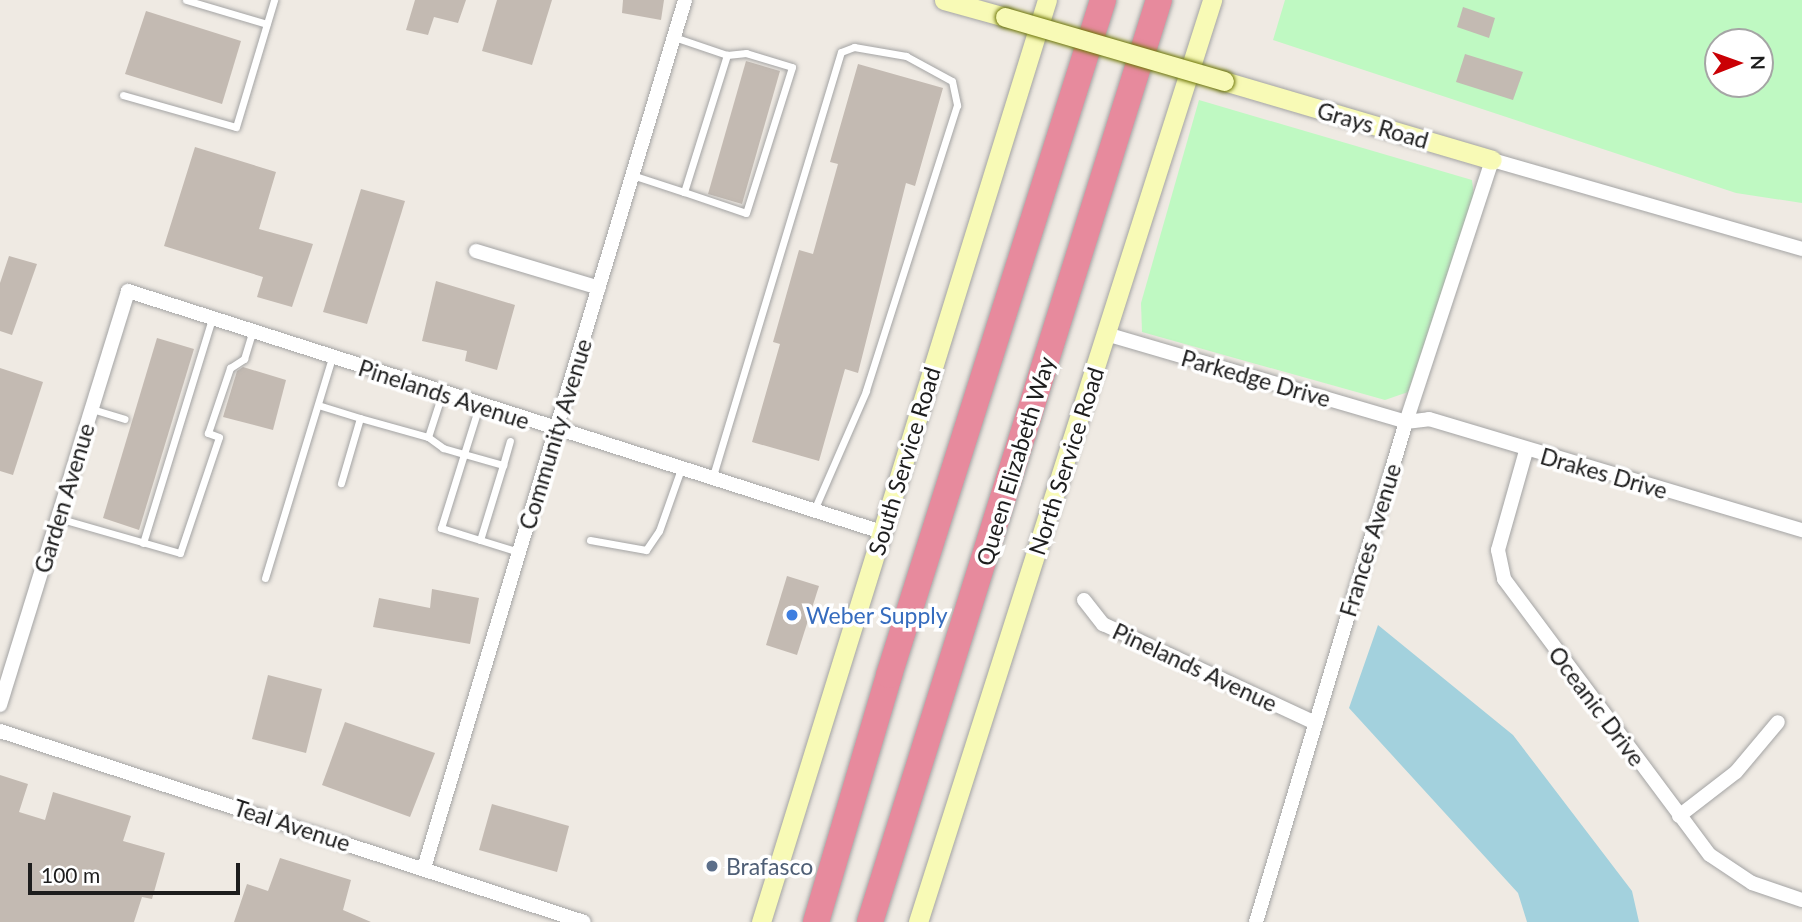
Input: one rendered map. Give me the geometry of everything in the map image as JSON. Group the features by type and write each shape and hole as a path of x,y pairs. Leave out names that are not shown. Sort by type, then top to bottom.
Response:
{"highway":[{"path":"816,922 889,674 1103,0"},
{"name":"Queen Elizabeth Way","path":"870,922 1159,0"}],"street":[{"name":"Community Avenue","path":"424,868 685,0"},
{"name":"Grays Road","path":"944,0 1802,249"},
{"name":"South Service Road","path":"761,922 1046,0"},
{"name":"North Service Road","path":"918,922 1212,0"},
{"name":"Frances Avenue","path":"1256,922 1406,422 1492,160"},
{"path":"476,251 599,288"},
{"name":"Pinelands Avenue","path":"128,291 479,406 882,532"},
{"name":"Garden Avenue","path":"0,705 128,291"},
{"name":"Parkedge Drive","path":"1106,334 1406,422"},
{"name":"Drakes Drive","path":"1406,422 1429,419 1526,451 1802,530"},
{"name":"Oceanic Drive","path":"1526,451 1498,550 1504,579 1710,855 1752,883 1802,900"},
{"name":"Pinelands Avenue","path":"1084,600 1103,624 1315,723"},
{"path":"1679,816 1736,772 1778,722"},
{"name":"Teal Avenue","path":"0,731 584,922"}],"lane":[{"path":"186,0 267,24"},
{"path":"123,95 236,127 274,0"},
{"path":"632,175 746,213 792,67 746,53 727,55 674,37"},
{"path":"712,479 841,52 855,47 906,56 952,81 957,105 866,391 814,511"},
{"path":"684,192 727,55"},
{"path":"143,543 212,319"},
{"path":"58,518 180,554 219,437 208,433 230,368 244,359 251,331"},
{"path":"265,578 332,358"},
{"path":"428,436 442,394"},
{"path":"318,405 428,436 443,448 503,465"},
{"path":"479,406 440,528 519,552"},
{"path":"91,409 124,419"},
{"path":"341,483 360,418"},
{"path":"480,540 510,441"},
{"path":"590,540 646,551 659,531 681,469"}],"green space":[{"path":"1285,0 1802,0 1802,203 1736,193 1273,40"},
{"path":"1199,100 1472,180 1474,196 1408,392 1385,400 1142,332 1141,303"}],"water":[{"path":"1378,625 1513,735 1632,891 1639,922 1527,922 1518,893 1349,708"}],"building":[{"path":"415,0 466,0 458,23 434,17 428,35 406,30"},
{"path":"497,0 552,0 532,65 482,51"},
{"path":"623,0 664,0 661,20 622,13"},
{"path":"1463,7 1495,18 1489,38 1457,27"},
{"path":"146,11 241,41 222,104 125,74"},
{"path":"1465,54 1523,72 1513,100 1456,82"},
{"path":"746,61 780,71 742,204 708,194"},
{"path":"858,64 943,88 915,186 906,183 858,373 845,369 819,461 752,442 780,344 773,342 799,250 813,254 838,164 830,162"},
{"path":"195,147 276,172 259,229 313,244 292,307 257,297 263,277 164,246"},
{"path":"361,189 405,201 367,324 323,312"},
{"path":"9,256 37,264 12,335 0,331 0,283"},
{"path":"436,281 515,305 497,370 465,361 467,351 422,341"},
{"path":"157,338 194,349 139,530 103,518"},
{"path":"243,367 286,380 273,430 223,417 237,371"},
{"path":"0,368 43,382 13,475 0,471"},
{"name":"Weber Supply","path":"787,576 819,586 797,655 766,645"},
{"path":"432,589 479,598 470,644 373,627 379,598 430,608"},
{"path":"268,675 322,689 306,753 252,739"},
{"path":"345,722 435,753 410,817 322,785"},
{"path":"0,775 28,784 19,812 45,820 53,792 131,816 123,841 165,853 152,899 142,897 134,922 0,922"},
{"path":"492,804 569,826 557,872 479,850"},
{"path":"280,858 351,880 343,910 371,922 234,922 247,884 268,891"}],"place":[{"name":"Weber Supply","path":"792,615"},
{"name":"Brafasco","path":"712,866"}]}
